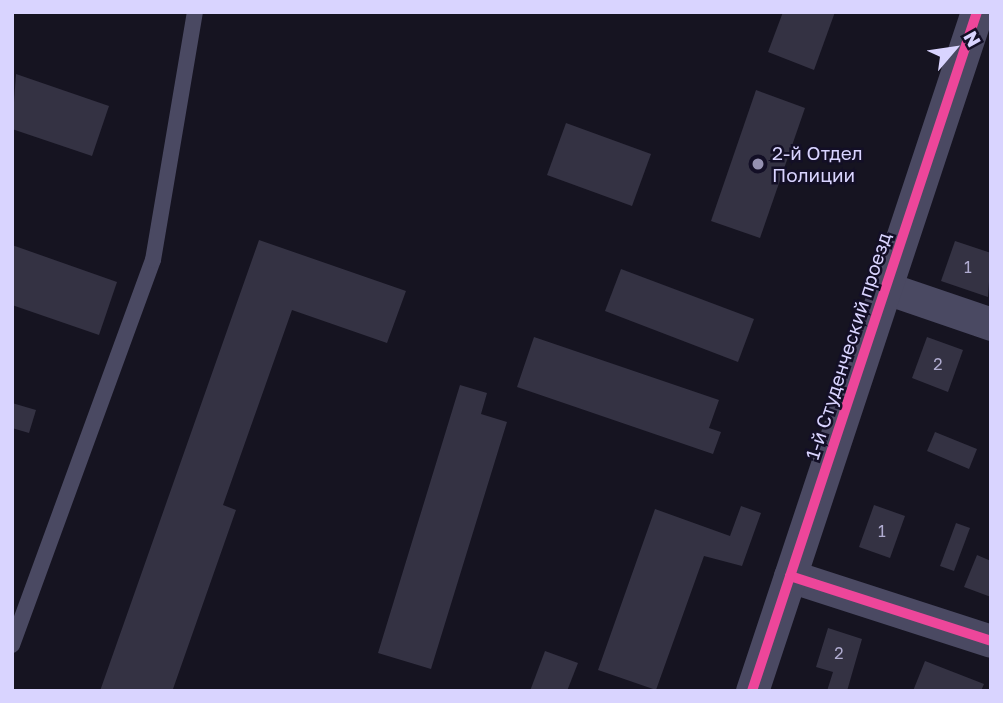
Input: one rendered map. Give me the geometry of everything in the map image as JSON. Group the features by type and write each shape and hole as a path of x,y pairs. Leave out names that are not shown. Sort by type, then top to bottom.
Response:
{"street":[{"name":"1-й Студенческий проезд","path":"752,691 886,288 981,17"},
{"path":"886,288 991,324"},
{"path":"790,576 991,641"}],"lane":[{"path":"12,645 153,260 195,12"}],"building":[{"path":"783,12 835,12 814,70 768,52"},
{"path":"16,74 109,106 92,156 12,129"},
{"name":"2-й Отдел Полиции","path":"756,90 805,108 760,238 711,221"},
{"path":"566,123 651,154 632,206 547,175"},
{"path":"259,240 406,291 387,343 292,310 223,505 236,510 173,689 177,691 100,691"},
{"path":"955,241 991,253 988,297 941,281"},
{"path":"12,245 117,282 99,335 12,305"},
{"path":"621,269 754,319 738,362 605,311"},
{"path":"534,337 719,400 709,428 721,432 713,454 517,387"},
{"path":"927,337 963,350 948,392 912,378"},
{"path":"460,385 487,393 481,414 507,422 431,669 378,653"},
{"path":"12,403 36,410 29,433 12,428"},
{"path":"935,432 977,449 969,469 927,451"},
{"path":"874,505 905,516 890,558 859,547"},
{"path":"741,506 761,513 742,566 704,556 656,690 598,670 655,509 730,536"},
{"path":"956,523 970,528 954,571 940,566"},
{"path":"977,555 991,561 991,597 964,587"},
{"path":"828,628 862,639 847,691 827,691 833,672 816,667"},
{"path":"545,651 578,663 567,691 530,691"},
{"path":"925,661 984,684 981,691 913,691"}],"cycle path":[{"path":"752,691 977,12"},
{"path":"790,576 991,641"}],"place":[{"name":"2-й Отдел Полиции","path":"758,164"}]}
